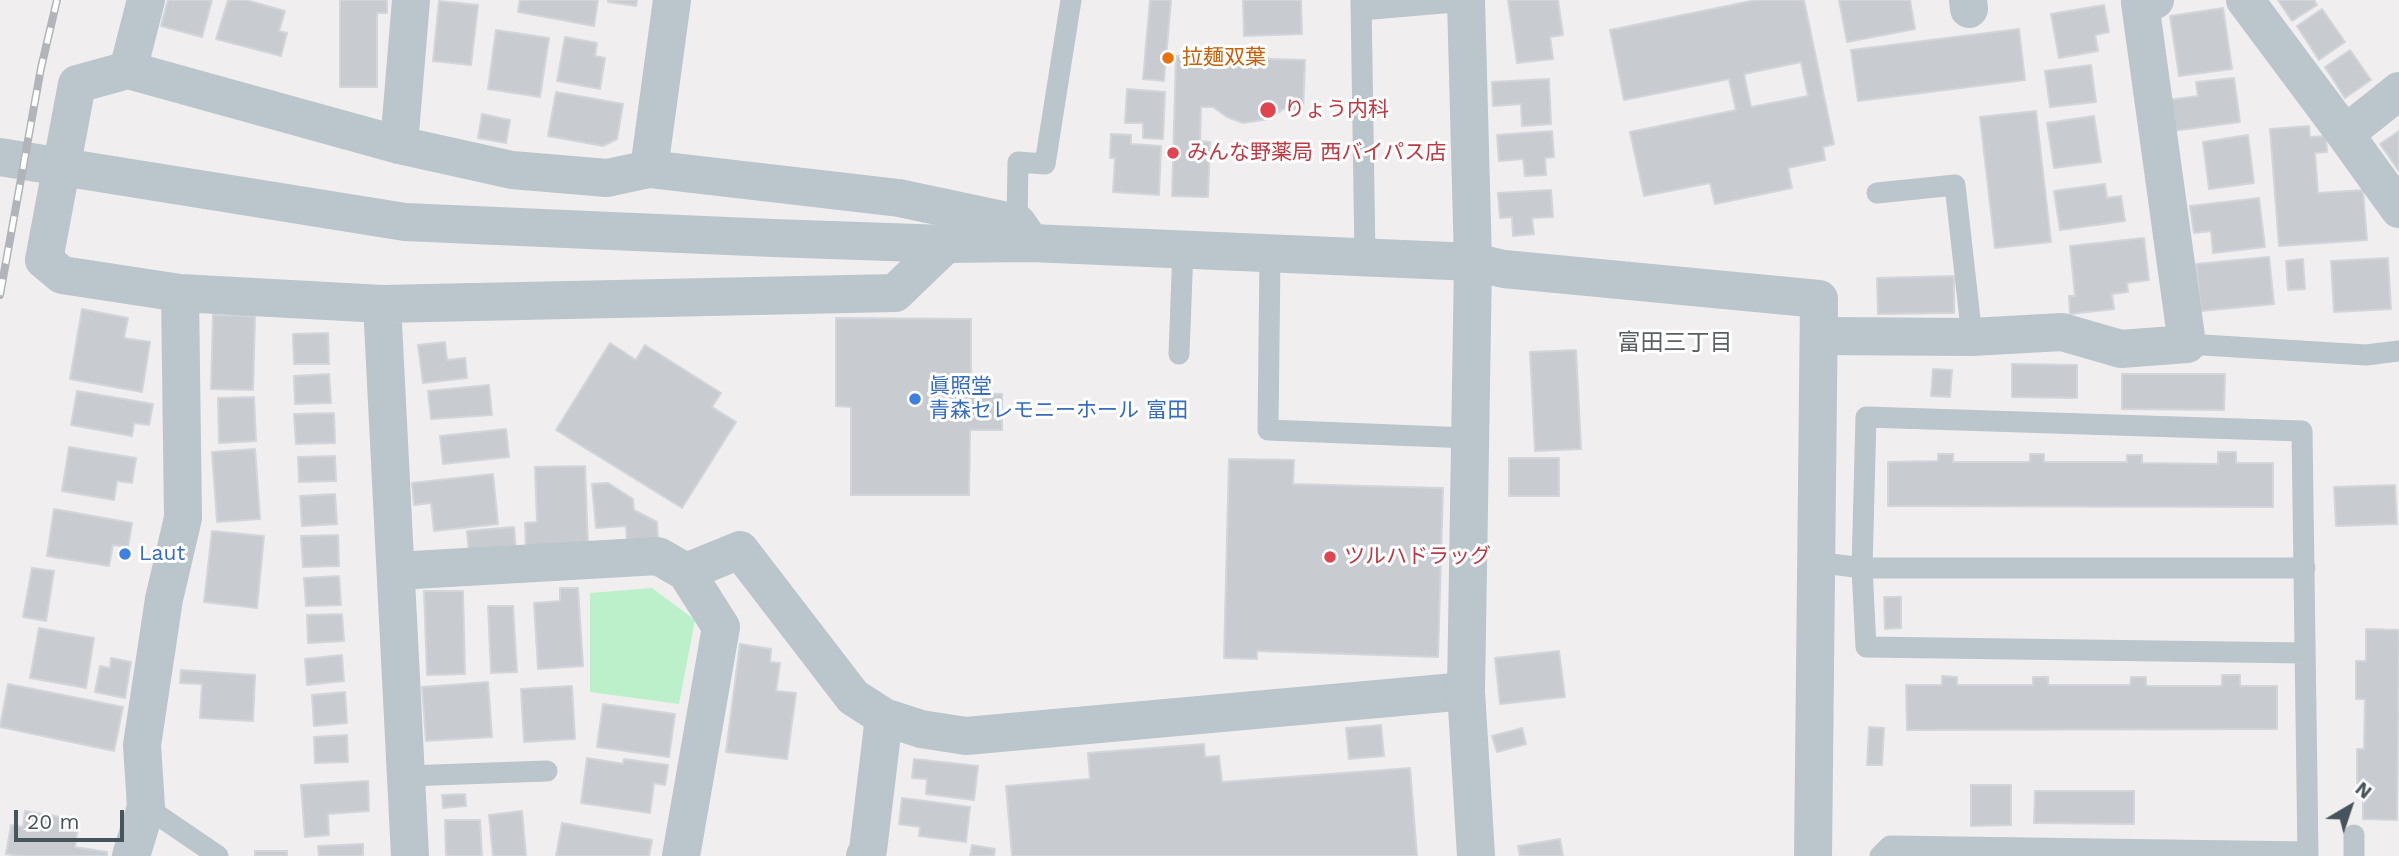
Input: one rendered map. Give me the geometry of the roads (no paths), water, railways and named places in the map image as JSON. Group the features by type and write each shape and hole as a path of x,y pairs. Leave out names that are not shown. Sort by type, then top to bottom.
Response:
{"street":[{"path":"128,70 146,0"},
{"path":"399,145 411,0"},
{"path":"649,169 672,0"},
{"path":"1820,336 1972,337 2062,332 2121,349 2187,344 2140,4 2155,0"},
{"path":"2245,0 2399,209"},
{"path":"1466,1 1473,262 1466,691 1476,856"},
{"path":"946,244 895,293 382,304 180,293 62,275 44,260 77,84 128,70 399,145 512,170 607,178 649,169 899,198 1024,233 1182,249 1473,262 1504,269 1819,299 1813,856"},
{"path":"2345,134 2399,90"},
{"path":"0,157 405,222 946,244 1024,233"},
{"path":"131,856 146,807 142,745 164,599 183,517 180,293"},
{"path":"382,304 410,856"},
{"path":"686,572 740,550 853,697 884,717 921,729 966,736 1466,691"},
{"path":"396,571 658,556 686,572 721,627 681,856"},
{"path":"866,856 869,850 884,717"}],"lane":[{"path":"1024,233 1018,162 1045,164 1071,0"},
{"path":"1365,257 1361,5 1466,1"},
{"path":"1877,193 1955,185 1972,337"},
{"path":"1179,354 1182,249"},
{"path":"1270,253 1268,430 1469,438"},
{"path":"2187,344 2366,355 2399,351"},
{"path":"1880,856 1889,846 2308,854 2302,431 1866,417 1862,568 1866,647 2305,653"},
{"path":"1816,562 1862,568 2305,568"},
{"path":"406,776 547,771"},
{"path":"146,807 218,856"}],"railway":[{"path":"0,295 41,68 57,0"}],"place":[{"name":"拉麺双葉","path":"1168,58"},
{"name":"りょう内科","path":"1268,110"},
{"name":"みんな野薬局 西バイパス店","path":"1173,153"},
{"name":"眞照堂 青森セレモニーホール 富田","path":"915,399"},
{"name":"Laut","path":"125,554"},
{"name":"ツルハドラッグ","path":"1330,557"}],"district":[{"name":"富田三丁目","path":"1675,343"}]}
